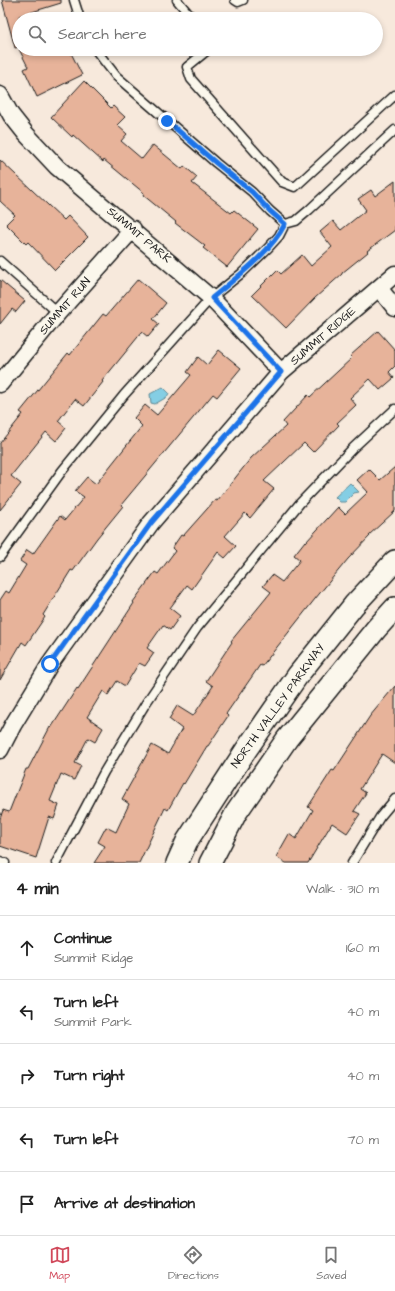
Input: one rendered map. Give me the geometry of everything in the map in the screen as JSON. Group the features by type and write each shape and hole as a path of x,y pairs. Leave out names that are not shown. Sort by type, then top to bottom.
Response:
{"street":[{"name":"SUMMIT PARK","path":"0,96 11,115 26,134 58,167 212,298 281,372"},
{"name":"SUMMIT RUN","path":"0,384 58,313 133,230"},
{"name":"SUMMIT RIDGE","path":"0,750 13,725 50,664 151,523 281,372 395,274"},
{"path":"379,288 395,308"},
{"name":"NORTH VALLEY PARKWAY","path":"177,863 187,841 241,756 298,675 354,605 395,561"},
{"path":"210,863 236,813 287,739 395,608"}],"lane":[{"path":"74,0 78,12"},
{"path":"177,0 187,12"},
{"path":"235,0 238,2 243,0"},
{"path":"100,56 116,76 216,163 252,192 285,224"},
{"path":"201,56 188,67 191,79 282,182 295,187 395,95"},
{"path":"0,557 62,471 124,395 212,298 242,273 268,248 279,236 285,224 296,221 309,210 395,130"},
{"path":"0,261 58,313"},
{"path":"56,863 104,772 146,703 197,628 300,503 353,448 395,409"},
{"path":"352,863 380,818 395,799"},
{"path":"0,860 5,863"}],"water":[{"path":"163,387 169,393 167,397 155,404 151,403 150,394"},
{"path":"350,483 359,492 354,493 345,502 340,502 335,497"}],"building":[{"path":"2,0 61,0 61,3 32,12 12,12 12,37"},
{"path":"22,56 72,56 82,75 37,97 24,69 28,67"},
{"path":"84,81 111,108 113,106 125,117 117,125 127,134 121,141 142,159 153,145 182,169 184,166 197,177 192,183 231,213 234,210 258,229 227,267 203,248 205,246 175,223 176,222 143,195 144,193 104,160 103,162 73,135 72,137 51,117"},
{"path":"0,160 64,220 68,216 88,237 55,270 28,242 26,244 6,224 15,215 0,201"},
{"path":"395,181 395,230 367,251 368,252 342,273 286,328 252,295 277,270 281,274 302,255 311,266 332,247 320,232 333,221 341,230 366,210 358,199 371,190 375,196"},
{"path":"138,279 166,303 153,319 159,324 148,337 142,332 102,381 103,382 84,406 75,399 58,421 66,428 56,441 46,432 11,476 21,484 0,510 0,443 23,414 20,412 68,353 70,355 103,314 106,316"},
{"path":"0,280 25,301 16,312 12,309 0,324"},
{"path":"378,331 395,350 395,366 389,372 394,378 380,390 370,379 350,398 356,405 337,423 339,425 313,452 304,443 264,481 274,489 250,518 245,513 225,536 236,546 225,558 218,552 192,589 187,585 170,608 180,616 170,630 163,625 147,648 154,653 145,666 139,663 125,686 117,681 108,695 103,691 87,717 103,728 95,742 88,738 75,763 81,766 74,780 61,774 50,801 59,805 54,819 49,817 36,858 0,846 0,819 3,810 9,812 26,769 28,769 50,727 51,728 77,688 78,689 134,603 133,602 155,572 158,574 175,551 172,548 181,535 183,536 215,500 217,501 251,458 286,426 283,422 308,395 310,397 352,358 350,356"},
{"path":"219,350 241,368 217,397 213,394 121,505 123,506 73,571 71,570 43,615 45,617 26,645 22,642 0,680 0,600 6,591 9,593 26,565 20,561 27,550 33,554 60,516 65,520 84,497 75,491 87,477 96,484 142,426 134,418 145,405 157,415 191,375 187,372 198,357 207,365"},
{"path":"395,467 395,511 369,535 370,536 348,559 262,666 260,665 226,714 228,716 207,746 184,784 183,783 168,810 165,808 139,863 94,863 105,846 98,842 106,827 116,832 129,804 122,799 152,745 168,754 182,729 169,719 177,706 193,716 213,686 206,681 232,642 231,641 271,592 263,586 272,575 282,582 300,560 294,555 305,541 306,542 338,507 345,514 368,492 357,480 369,469 380,480"},
{"path":"395,686 395,763 382,754 360,789 366,793 354,811 360,814 347,833 332,823 308,863 286,863 276,857 289,834 296,839 313,810 308,807 332,770 334,771 370,716"}],"route":[{"path":"50,664 151,523 281,372 212,298 242,273 268,248 279,236 285,224 252,192 167,121"}]}
